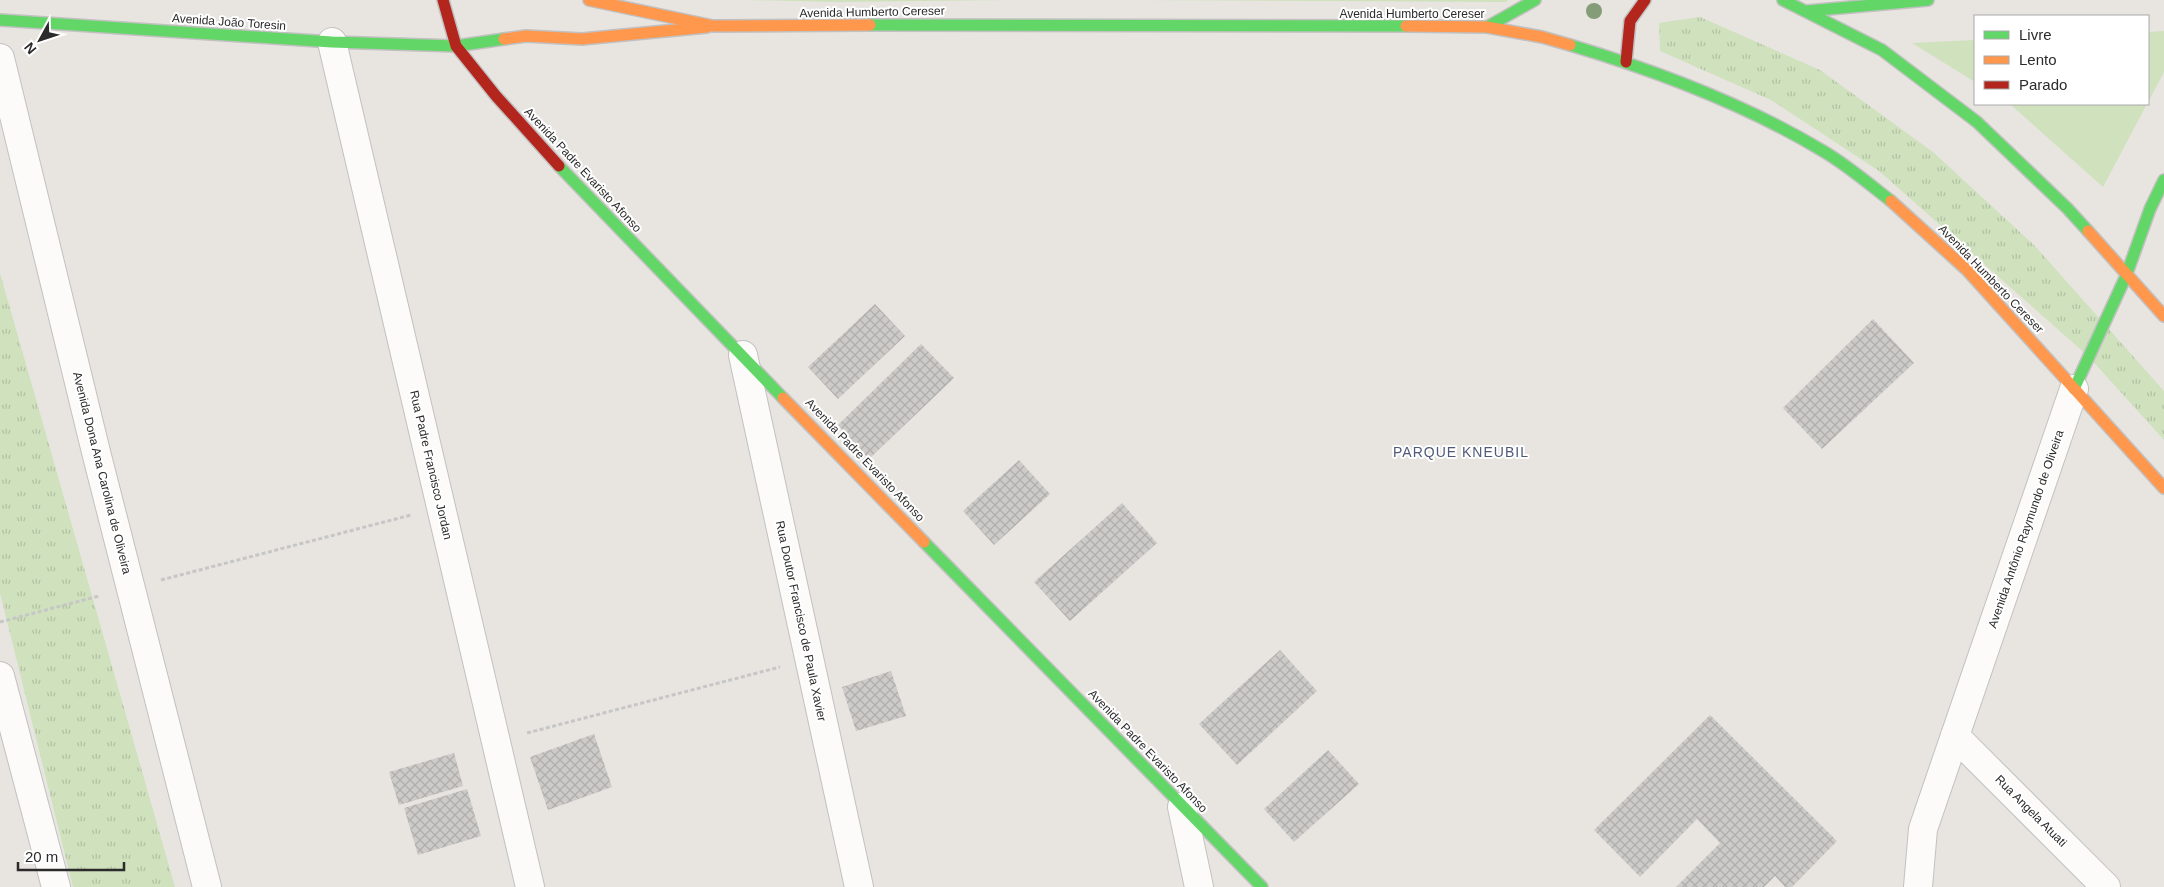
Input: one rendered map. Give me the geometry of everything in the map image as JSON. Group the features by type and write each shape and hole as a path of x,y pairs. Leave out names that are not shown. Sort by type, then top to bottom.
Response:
{"main road":[{"path":"443,0 456,46"},
{"name":"Avenida Humberto Cereser","path":"589,0 713,26 1056,24 1488,28 1542,37 1626,62 1766,119 1825,152 1901,208 1967,270 2164,488"},
{"path":"1488,28 1535,0"},
{"path":"1626,62 1627,25 1632,12 1645,0"},
{"path":"1783,0 1882,50 1977,122 2067,208 2126,276 2164,316"},
{"path":"1807,11 1928,0"},
{"name":"Avenida João Toresin","path":"0,20 332,42 456,46 526,36 582,38 713,26"},
{"name":"Avenida Padre Evaristo Afonso","path":"456,46 496,96 590,200 744,355 1182,807 1262,887"},
{"name":"Avenida Antônio Raymundo de Oliveira","path":"2074,389 2126,276 2150,209 2164,180"}],"street":[{"name":"Rua Padre Francisco Jordan","path":"332,42 530,887"},
{"name":"Avenida Dona Ana Carolina de Oliveira","path":"0,58 207,887"},
{"name":"Rua Doutor Francisco de Paula Xavier","path":"744,355 859,887"},
{"name":"Avenida Antônio Raymundo de Oliveira","path":"1918,887 1923,829 2074,389"},
{"path":"0,676 56,887"},
{"name":"Rua Angela Atuati","path":"1955,736 2106,887"},
{"path":"1182,807 1199,887"}],"path":[{"path":"0,622 440,507"},
{"path":"496,741 809,660"}],"green space":[{"path":"747,0 1011,0 837,2"},
{"path":"1132,0 1508,0 1506,2"},
{"path":"1700,17 1820,70 1933,152 2035,246 2164,391 2164,440 2088,356 1879,171 1771,100 1660,51 1659,23"},
{"path":"2164,31 2164,72 2149,100 2149,32"},
{"path":"1974,40 1974,81 1912,43"},
{"path":"2011,105 2146,105 2103,187"},
{"path":"0,273 175,887 73,887 0,593"}],"building":[{"path":"875,304 905,336 838,399 808,367"},
{"path":"1873,319 1914,363 1822,449 1783,408"},
{"path":"921,344 954,378 869,459 838,425"},
{"path":"1019,460 1050,494 994,545 963,511"},
{"path":"1122,503 1157,543 1070,621 1034,582"},
{"path":"1280,650 1317,691 1237,765 1199,724"},
{"path":"891,671 906,716 856,731 842,687"},
{"path":"1710,715 1837,841 1792,887 1785,887 1775,876 1764,887 1676,887 1720,843 1697,819 1640,877 1594,830"},
{"path":"594,734 612,787 548,810 530,757"},
{"path":"1328,750 1359,784 1294,842 1264,809"},
{"path":"454,753 463,786 399,805 389,772"},
{"path":"467,789 481,836 418,855 404,808"}],"traffic: fast":[{"path":"1487,27 1535,0"},
{"path":"1783,0 1882,50 1977,122 2067,208 2088,231"},
{"path":"1807,11 1928,0"},
{"path":"0,20 332,42 456,46 504,39"},
{"path":"870,25 1406,26"},
{"path":"1570,45 1700,90 1763,118 1832,156 1891,201"},
{"path":"559,166 783,398"},
{"path":"2074,389 2126,276 2150,209 2164,180"},
{"path":"924,542 1262,887"}],"traffic: slow":[{"path":"589,0 713,26 870,25"},
{"path":"1406,26 1487,27 1542,37 1570,45"},
{"path":"504,39 526,36 582,39 707,27"},
{"path":"1891,201 1967,270 2164,488"},
{"path":"2088,231 2164,316"},
{"path":"783,398 924,542"}],"traffic: jam":[{"path":"443,0 456,46 496,96 559,166"},
{"path":"1626,62 1630,21 1645,0"}],"district":[{"name":"PARQUE KNEUBIL","path":"1461,452"}]}
